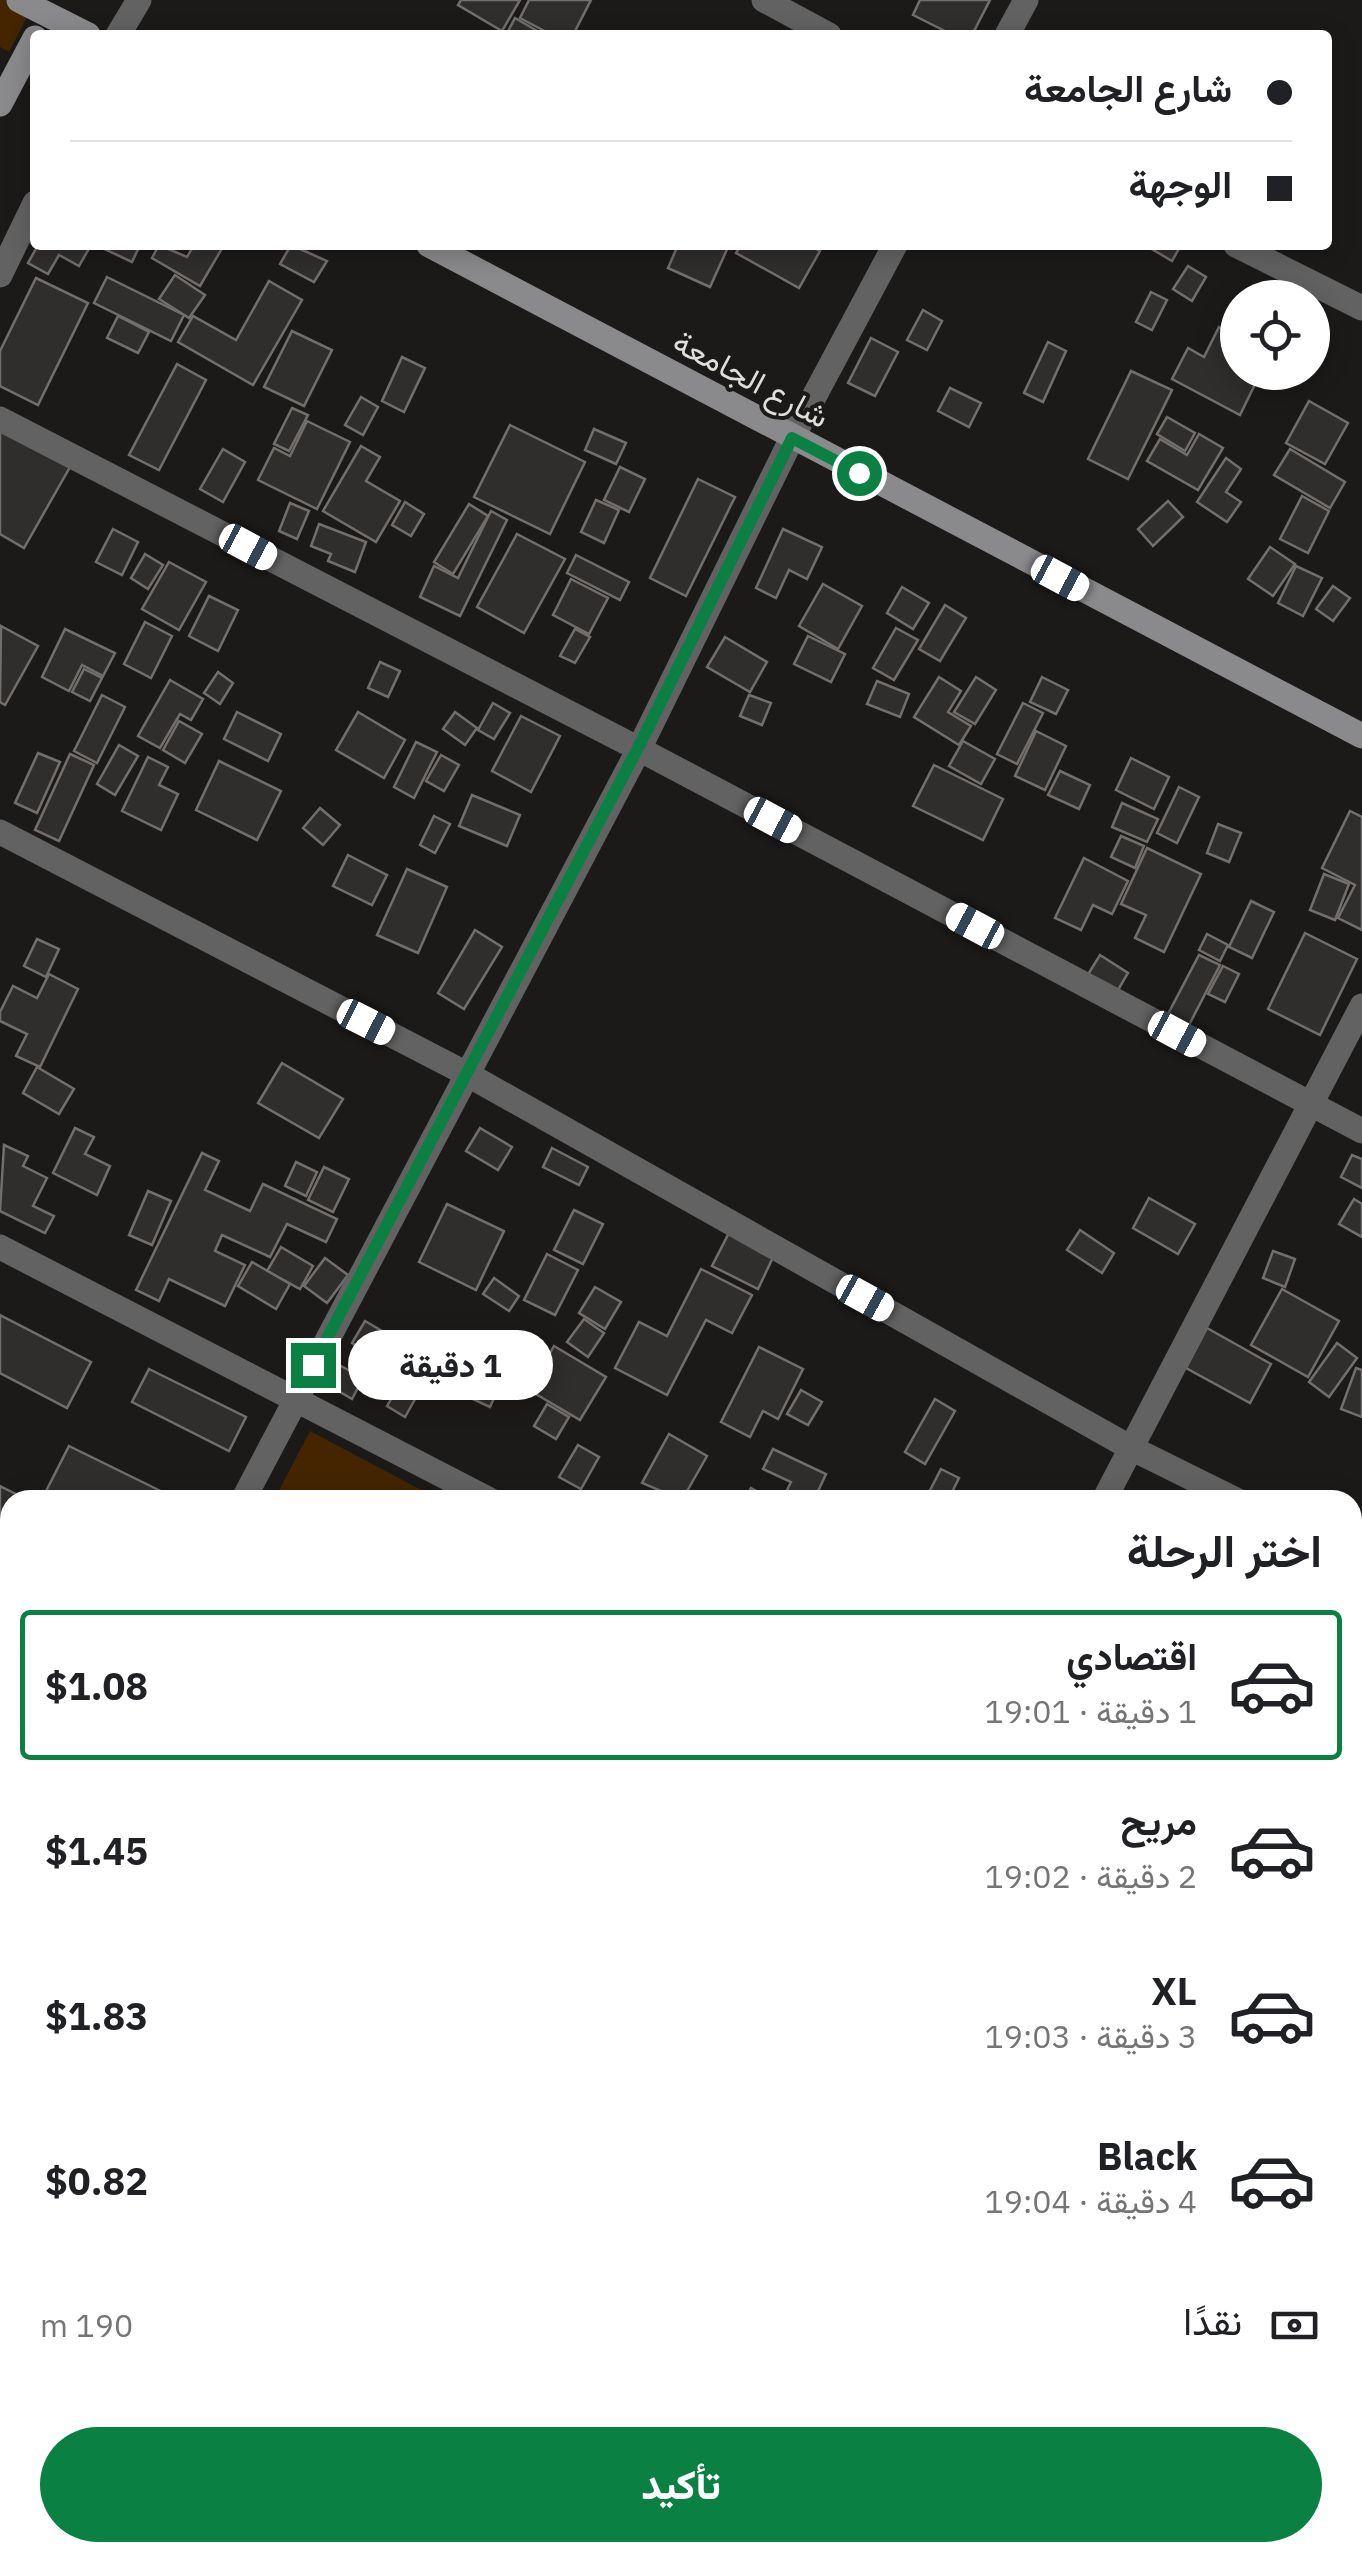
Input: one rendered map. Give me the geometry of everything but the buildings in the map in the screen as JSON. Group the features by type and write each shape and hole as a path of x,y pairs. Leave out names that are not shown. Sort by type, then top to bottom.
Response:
{"street":[{"path":"0,7 4,0"},
{"path":"20,0 44,22 71,30"},
{"path":"121,30 139,0"},
{"path":"764,0 820,30"},
{"path":"1010,30 1026,0"},
{"path":"0,104 19,63"},
{"path":"0,275 30,213"},
{"name":"شارع الجامعة","path":"438,250 1362,736"},
{"path":"248,1490 638,748 792,438 892,250"},
{"path":"1246,250 1362,308"},
{"path":"0,418 638,748 1362,1131"},
{"path":"0,832 465,1073 1132,1448 1216,1490"},
{"path":"1109,1490 1362,1006"},
{"path":"0,1247 471,1490"}],"shaded area":[{"path":"0,0 36,0 9,52 0,47"},
{"path":"310,1431 421,1490 279,1490"}],"route":[{"path":"313,1365 638,748 792,438 859,473"}]}
